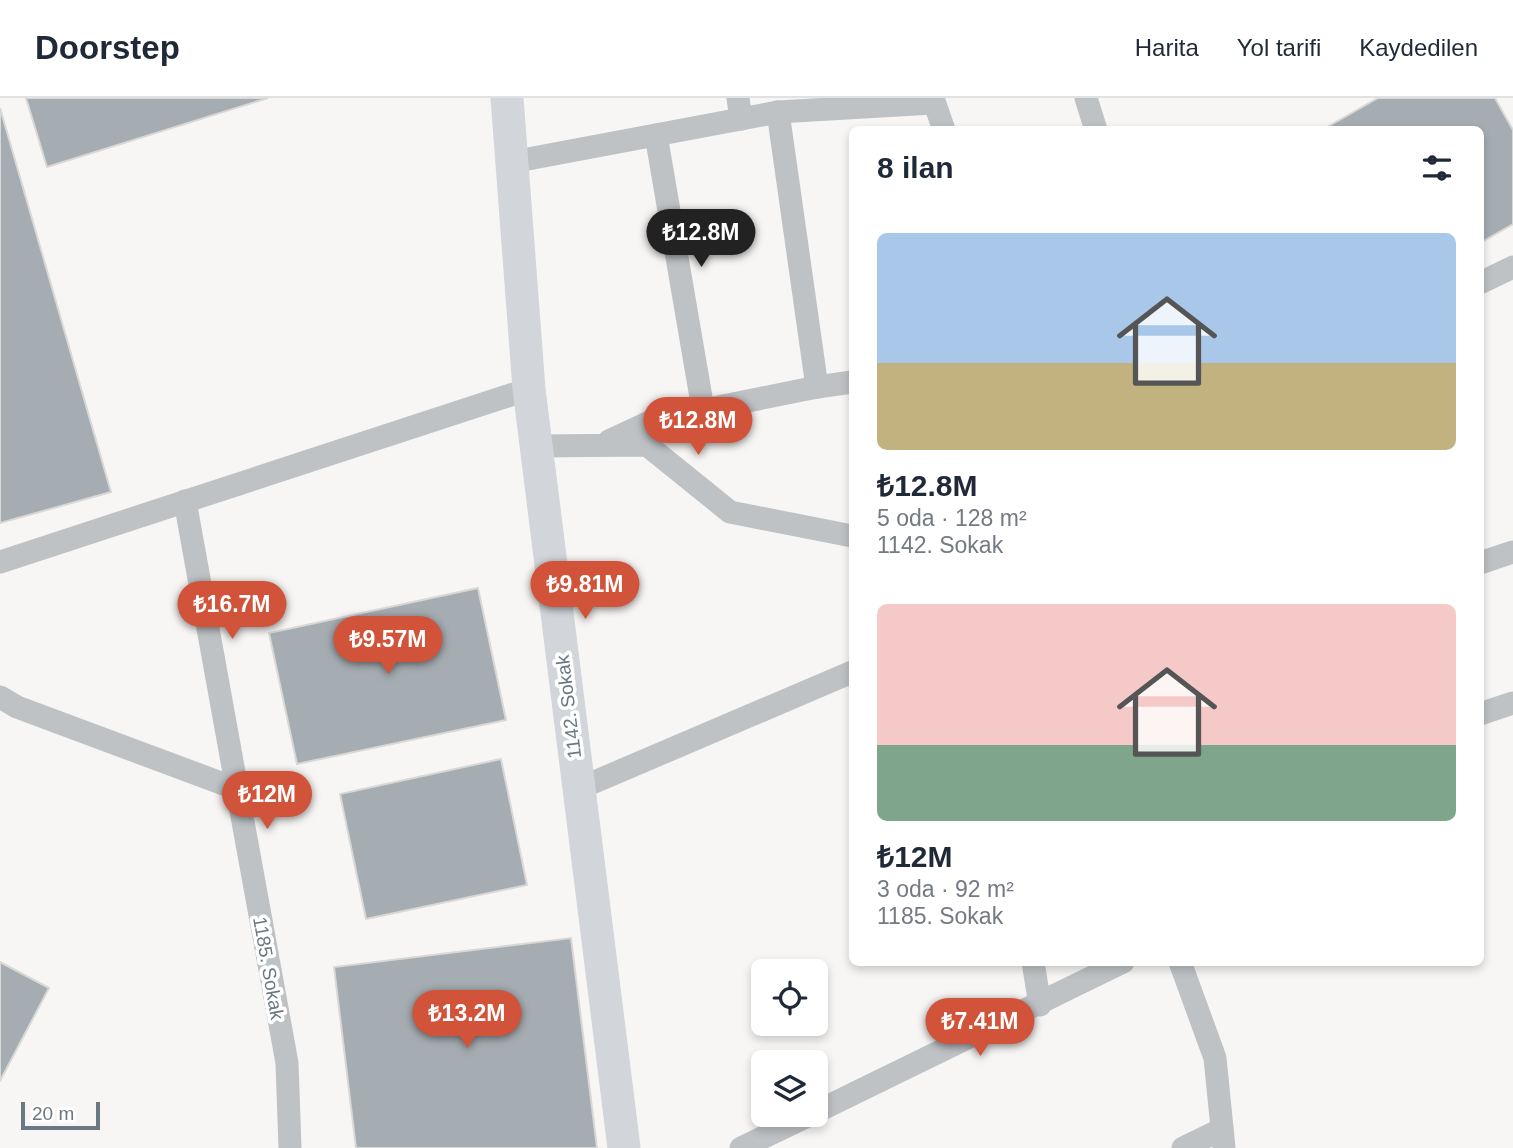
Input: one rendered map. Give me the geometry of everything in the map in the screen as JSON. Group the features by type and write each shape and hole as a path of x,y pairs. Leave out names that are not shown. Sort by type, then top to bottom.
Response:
{"street":[{"name":"1142. Sokak","path":"507,98 529,389 624,1148"},
{"path":"1086,98 1095,126"},
{"path":"512,162 656,135 739,109 778,112 933,100 943,126"},
{"path":"778,112 817,387"},
{"path":"656,135 703,410"},
{"path":"1484,281 1513,267"},
{"path":"600,445 654,420 849,382"},
{"path":"0,562 529,389"},
{"path":"536,446 647,445 730,512 849,535"},
{"name":"1185. Sokak","path":"185,501 287,1063 290,1148"},
{"path":"1484,562 1513,552"},
{"path":"578,789 849,673"},
{"path":"0,697 17,707 237,789"},
{"path":"1484,713 1513,703"},
{"path":"1034,966 1040,1005"},
{"path":"828,1106 1115,966"},
{"path":"1181,966 1214,1058 1223,1139 1183,1148"},
{"path":"741,1148 785,1127"}],"building":[{"path":"26,98 268,98 47,167"},
{"path":"1378,98 1495,98 1513,130 1513,224 1484,241 1484,126 1329,126"},
{"path":"0,108 111,492 0,523"},
{"path":"478,588 506,720 297,764 269,633"},
{"path":"501,759 527,885 366,919 340,794"},
{"path":"571,938 597,1148 356,1148 334,967"},
{"path":"0,962 49,988 0,1081"}]}
